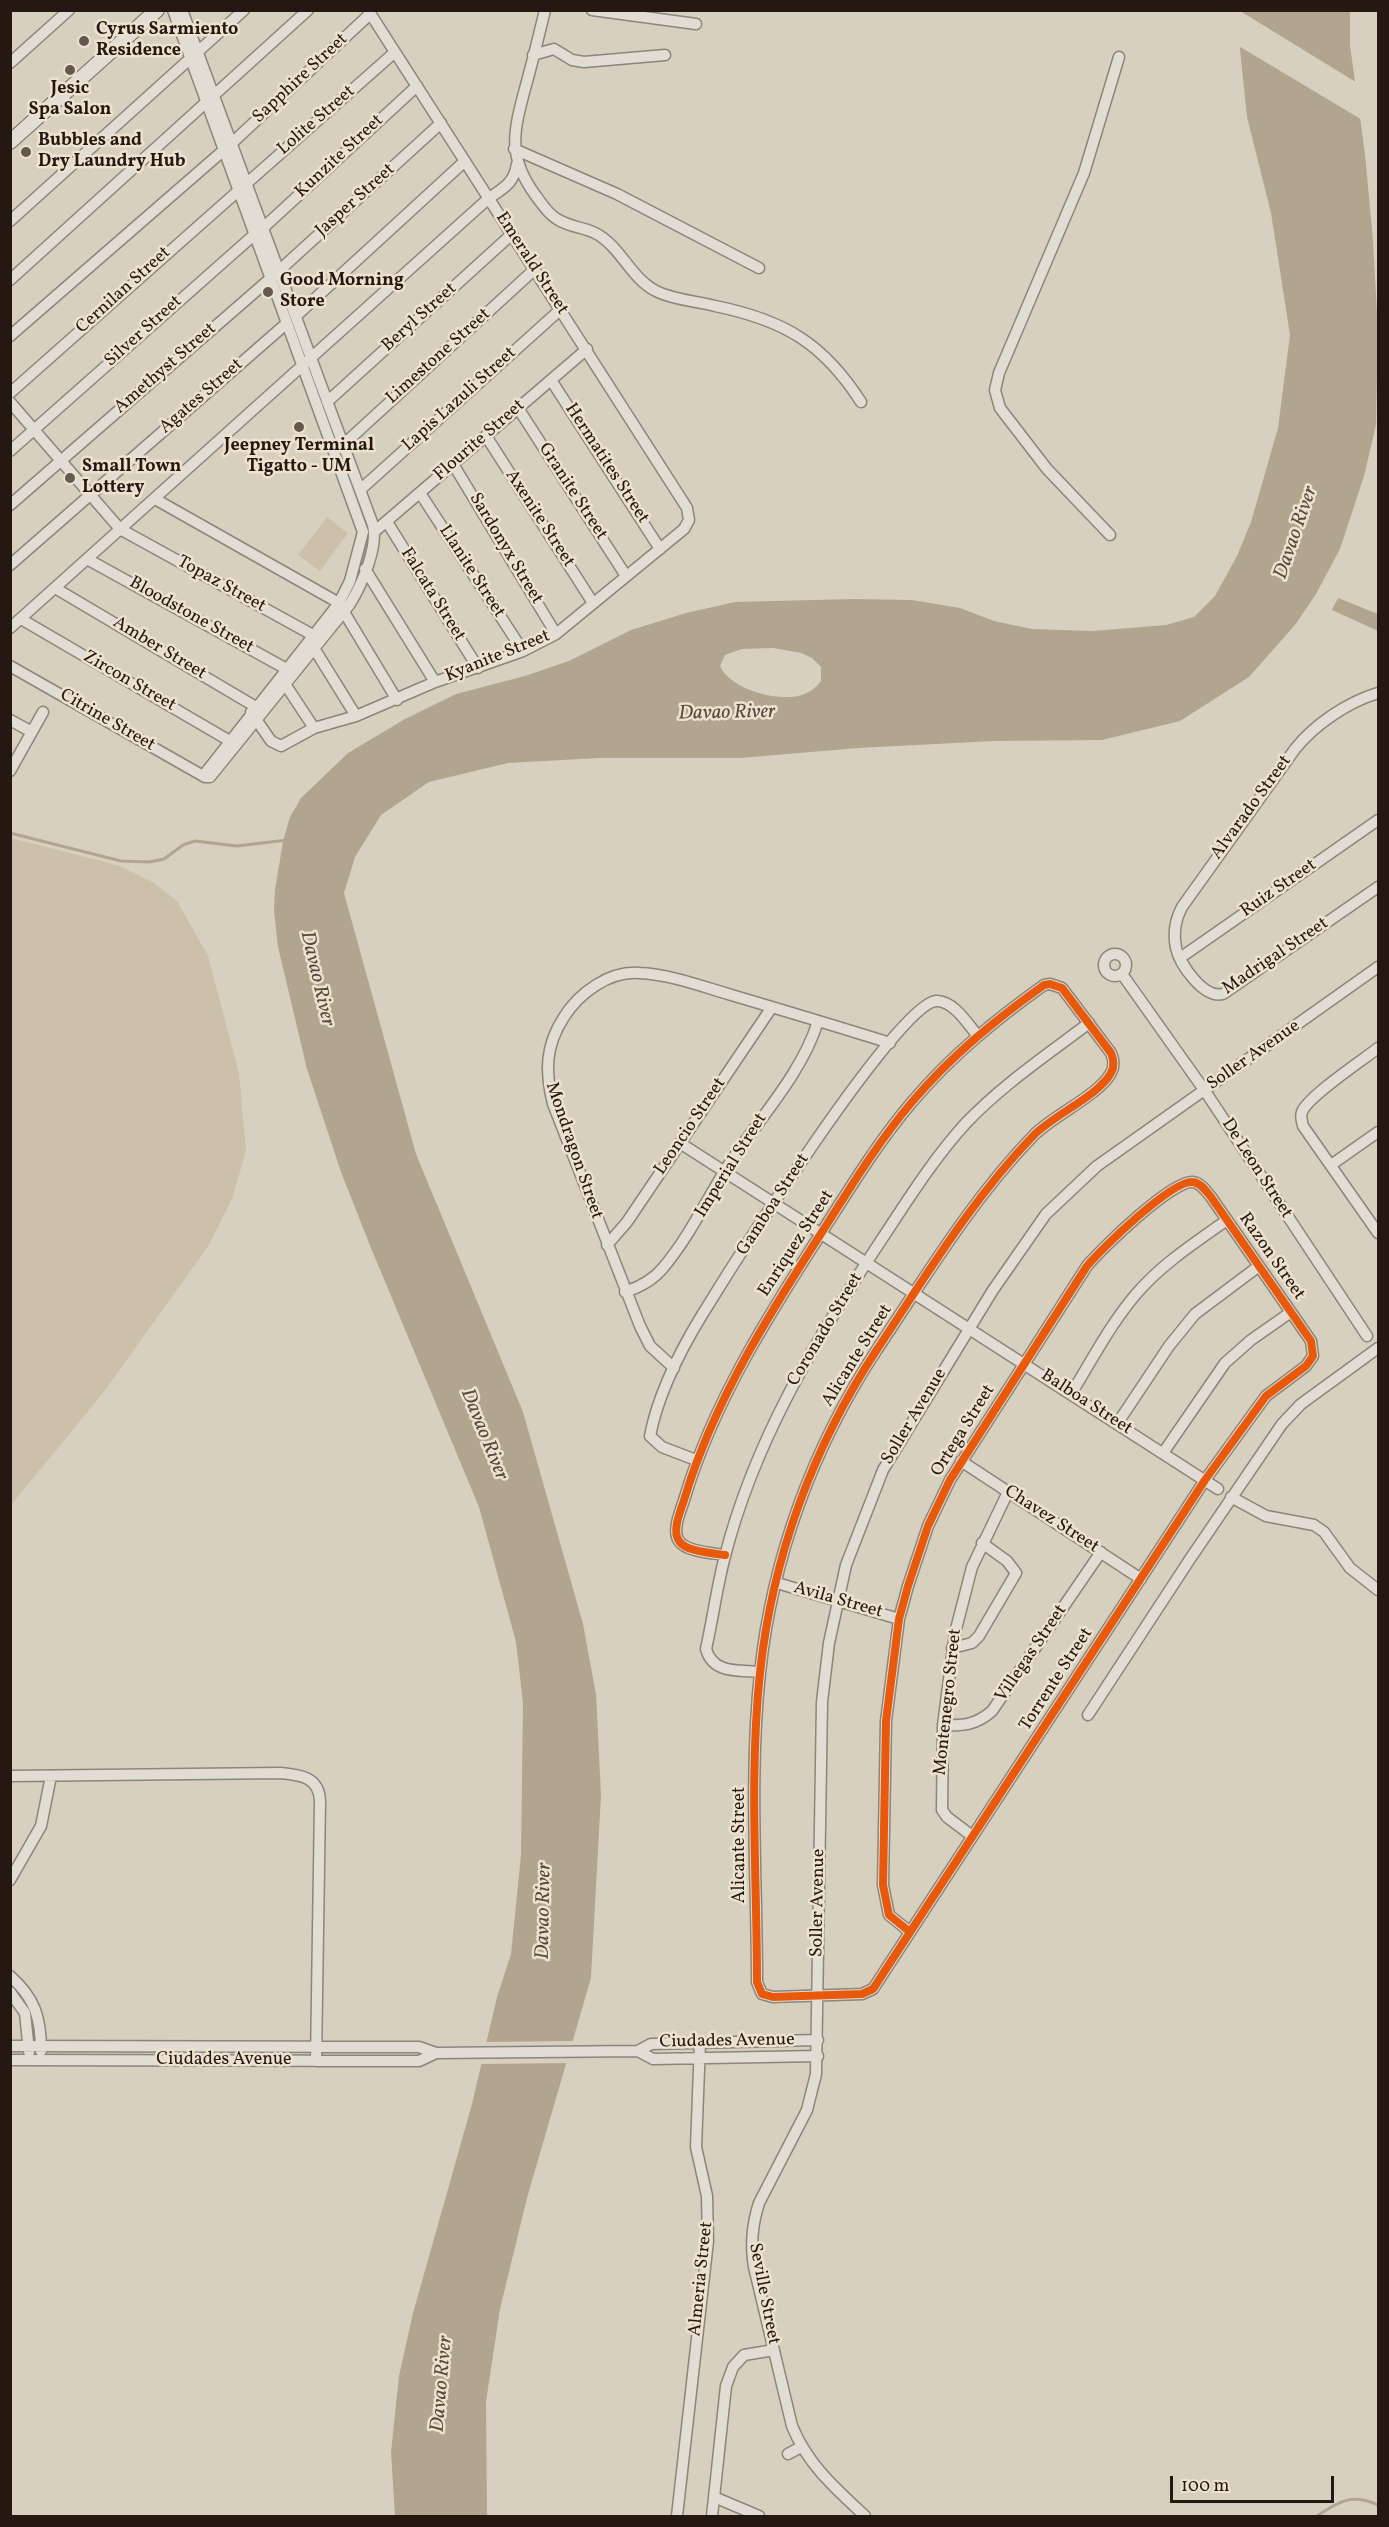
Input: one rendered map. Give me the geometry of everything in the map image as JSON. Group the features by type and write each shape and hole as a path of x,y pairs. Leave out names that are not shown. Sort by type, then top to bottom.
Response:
{"street":[{"path":"10,63 69,10"},
{"path":"10,142 157,10"},
{"path":"173,10 195,56"},
{"path":"182,10 195,56 307,362 363,532 342,608"},
{"path":"10,221 244,10"},
{"path":"10,280 308,10"},
{"path":"545,10 517,113 514,149 517,164 525,181 548,211 557,219 602,238 630,269 655,291 670,297 748,314 794,334 829,358 861,402"},
{"path":"592,10 696,24"},
{"name":"Emerald Street","path":"369,12 587,349 687,508 689,520"},
{"name":"Sapphire Street","path":"10,336 228,146 369,12"},
{"path":"533,55 554,49 572,60 584,62 664,55"},
{"name":"Lolite Street","path":"242,186 395,52"},
{"path":"1110,535 1047,469 1000,408 995,390 999,373 1084,173 1119,57"},
{"name":"Kunzite Street","path":"259,231 417,86"},
{"name":"Jasper Street","path":"275,274 441,123"},
{"path":"514,149 617,194 759,268"},
{"name":"Agates Street","path":"10,565 291,320 465,161"},
{"path":"10,628 489,198 514,180 517,164"},
{"name":"Cernilan Street","path":"10,393 242,186"},
{"name":"Silver Street","path":"10,451 259,231"},
{"name":"Beryl Street","path":"327,402 512,234"},
{"name":"Limestone Street","path":"344,444 535,269"},
{"name":"Amethyst Street","path":"10,505 275,274"},
{"name":"Lapis Lazuli Street","path":"360,490 561,309"},
{"name":"Flourite Street","path":"374,532 587,349"},
{"path":"234,743 342,608 355,597 374,532 344,444 307,362"},
{"name":"Hermatites Street","path":"551,380 660,549"},
{"path":"10,402 120,529"},
{"name":"Granite Street","path":"518,408 626,576"},
{"name":"Axenite Street","path":"486,436 593,603"},
{"name":"Sardonyx Street","path":"453,464 556,634"},
{"name":"Llanite Street","path":"420,493 523,651"},
{"path":"154,499 342,608 397,700"},
{"name":"Kyanite Street","path":"257,712 271,741 277,746 284,746 314,728 356,716 435,682 523,651 556,634 684,529 689,520"},
{"name":"Falcata Street","path":"387,522 478,668"},
{"name":"Topaz Street","path":"120,529 315,641"},
{"name":"Bloodstone Street","path":"87,559 287,676"},
{"path":"365,569 435,682"},
{"name":"Amber Street","path":"55,588 257,712"},
{"name":"Zircon Street","path":"21,619 234,743"},
{"path":"315,641 356,716"},
{"name":"Citrine Street","path":"10,666 203,776 234,743"},
{"path":"287,676 314,728"},
{"name":"Alvarado Street","path":"1180,958 1175,921 1182,907 1295,749 1314,730 1333,716 1378,693"},
{"path":"10,771 43,712"},
{"path":"10,720 32,732"},
{"name":"Ruiz Street","path":"1180,958 1378,820"},
{"name":"Madrigal Street","path":"1180,958 1208,993 1217,996 1223,994 1378,886"},
{"name":"Soller Avenue","path":"818,2056 822,1702 837,1601 852,1545 883,1470 969,1328 1019,1251 1046,1214 1068,1191 1097,1166 1378,967"},
{"name":"Mondragon Street","path":"674,1368 650,1346 625,1292 547,1080 550,1044 568,1010 586,992 605,981 623,974 640,972 695,984 891,1043"},
{"name":"De Leon Street","path":"1122,974 1205,1091 1367,1336"},
{"name":"Enriquez Street","path":"725,1555 685,1546 676,1534 696,1460 749,1350 861,1172 911,1103 977,1035 1044,985 1056,985 1068,994 1089,1023"},
{"name":"Gamboa Street","path":"696,1460 662,1447 650,1436 653,1422 674,1368 702,1316 774,1203 838,1108 891,1043 927,1004 937,1001 945,1004 959,1014 977,1035"},
{"name":"Leoncio Street","path":"607,1245 623,1227 772,1007"},
{"name":"Imperial Street","path":"625,1292 649,1282 691,1232 725,1171 801,1060 818,1021"},
{"name":"Alicante Street","path":"819,1995 766,1996 758,1988 756,1762 760,1672 777,1583 800,1500 819,1452 874,1354 964,1218 1002,1169 1047,1122 1098,1088 1113,1068 1111,1053 1089,1023"},
{"name":"Coronado Street","path":"760,1672 725,1669 710,1661 706,1649 725,1555 760,1455 787,1395 806,1359 905,1205 965,1125 997,1094 1089,1023"},
{"path":"1378,1048 1311,1100 1302,1112 1303,1126 1378,1231"},
{"path":"1330,1165 1378,1131"},
{"name":"Balboa Street","path":"680,1143 1218,1489"},
{"name":"Razon Street","path":"1193,1182 1205,1190 1291,1312 1311,1341 1313,1356"},
{"name":"Ortega Street","path":"910,1932 889,1915 884,1895 886,1721 899,1620 928,1526 962,1461 1071,1289 1108,1241 1182,1185 1193,1182"},
{"path":"1071,1394 1138,1292 1176,1256 1227,1220"},
{"path":"1118,1424 1168,1346 1196,1314 1259,1266"},
{"path":"1164,1453 1225,1363 1251,1340 1291,1312"},
{"path":"1088,1715 1231,1497 1291,1413 1378,1348"},
{"name":"Torrente Street","path":"819,1995 870,1992 1205,1480 1266,1396 1306,1366 1313,1356"},
{"name":"Chavez Street","path":"962,1461 1141,1579"},
{"name":"Montenegro Street","path":"972,1836 947,1817 942,1810 943,1725 952,1648 966,1587 982,1543 1008,1492"},
{"path":"1231,1497 1266,1516 1314,1525 1324,1532 1350,1568 1378,1590"},
{"path":"952,1648 972,1643 1016,1574 1013,1566 982,1543"},
{"name":"Villegas Street","path":"943,1725 965,1726 981,1721 992,1712 1101,1552"},
{"name":"Avila Street","path":"777,1583 899,1620"},
{"path":"10,1776 281,1773 305,1776 313,1782 320,1792 316,2061"},
{"path":"10,1880 41,1826 51,1776"},
{"path":"10,1976 25,1988 37,2009 41,2060"},
{"path":"10,1992 25,2013 29,2060"},
{"name":"Ciudades Avenue","path":"10,2046 419,2047 439,2053 635,2051 651,2044 818,2040"},
{"name":"Almeria Street","path":"677,2517 708,2241 707,2196 696,2147 700,2043"},
{"name":"Ciudades Avenue","path":"635,2051 653,2059 818,2056"},
{"name":"Ciudades Avenue","path":"10,2060 419,2061 439,2053"},
{"name":"Seville Street","path":"818,2056 807,2110 754,2219 752,2256 792,2426 801,2447 824,2479 865,2517"},
{"path":"712,2517 729,2376 744,2355 774,2350"},
{"path":"789,2454 801,2447"},
{"path":"714,2497 759,2517"}],"shaded area":[{"path":"327,517 348,533 320,571 298,555"},
{"path":"11,838 120,866 151,881 177,901 208,956 239,1073 246,1151 232,1199 209,1245 103,1393 11,1505"}],"water":[{"name":"Davao River","path":"1236,11 1350,11 1350,45 1365,154 1373,240 1378,331 1376,425 1364,476 1340,549 1316,594 1295,625 1249,677 1180,721 1102,740 994,741 858,748 740,758 599,758 508,763 429,782 381,815 355,857 344,893 416,1154 523,1412 583,1624 596,1694 601,1795 591,1978 527,2198 500,2309 486,2402 487,2516 395,2516 391,2452 399,2376 413,2313 472,2104 497,1997 511,1954 521,1855 523,1703 516,1642 479,1507 341,1172 307,1069 278,947 274,911 283,841 290,817 301,798 348,753 405,719 456,694 525,676 569,661 631,630 686,613 735,602 912,600 960,608 994,621 1032,629 1092,631 1166,625 1194,617 1215,596 1237,556 1251,522 1278,428 1290,335 1271,213 1247,117","holes":["773,648 801,653 812,658 821,667 821,681 805,694 798,696 778,697 754,692 733,681 720,666 725,655 742,649"]},
{"path":"1338,598 1378,614 1378,631 1332,610"}],"pier":[{"path":"1233,10 1240,11 1359,84 1364,121 1237,45"},
{"path":"576,2041 570,2063 479,2064 484,2042"}],"waterway":[{"path":"353,589 368,543 364,515"},
{"path":"10,833 121,861 149,862 164,859 183,845 195,841 237,846 287,840"},
{"path":"1317,2516 1346,2500 1369,2501 1378,2505"}],"cycle path":[{"path":"725,1555 687,1548 679,1541 676,1531 697,1461 711,1427 763,1327 865,1166 912,1102 958,1054 1008,1012 1044,985 1050,984 1062,988 1111,1053 1114,1063 1111,1073 1097,1089 1034,1135 990,1185 951,1239 853,1388 815,1465 785,1546 766,1630 757,1711 754,1789 757,1982 762,1994 773,1997 862,1994 873,1989 1205,1480 1266,1396 1306,1366 1313,1356 1311,1341 1211,1197 1196,1183 1183,1184 1154,1203 1121,1231 1087,1266 950,1480 928,1526 899,1619 886,1721 883,1885 889,1915 910,1932"}],"place":[{"name":"Cyrus Sarmiento Residence","path":"84,41"},
{"name":"Jesic Spa Salon","path":"70,70"},
{"name":"Bubbles and Dry Laundry Hub","path":"26,152"},
{"name":"Good Morning Store","path":"268,292"},
{"name":"Jeepney Terminal Tigatto - UM","path":"299,427"},
{"name":"Small Town Lottery","path":"70,478"}]}
